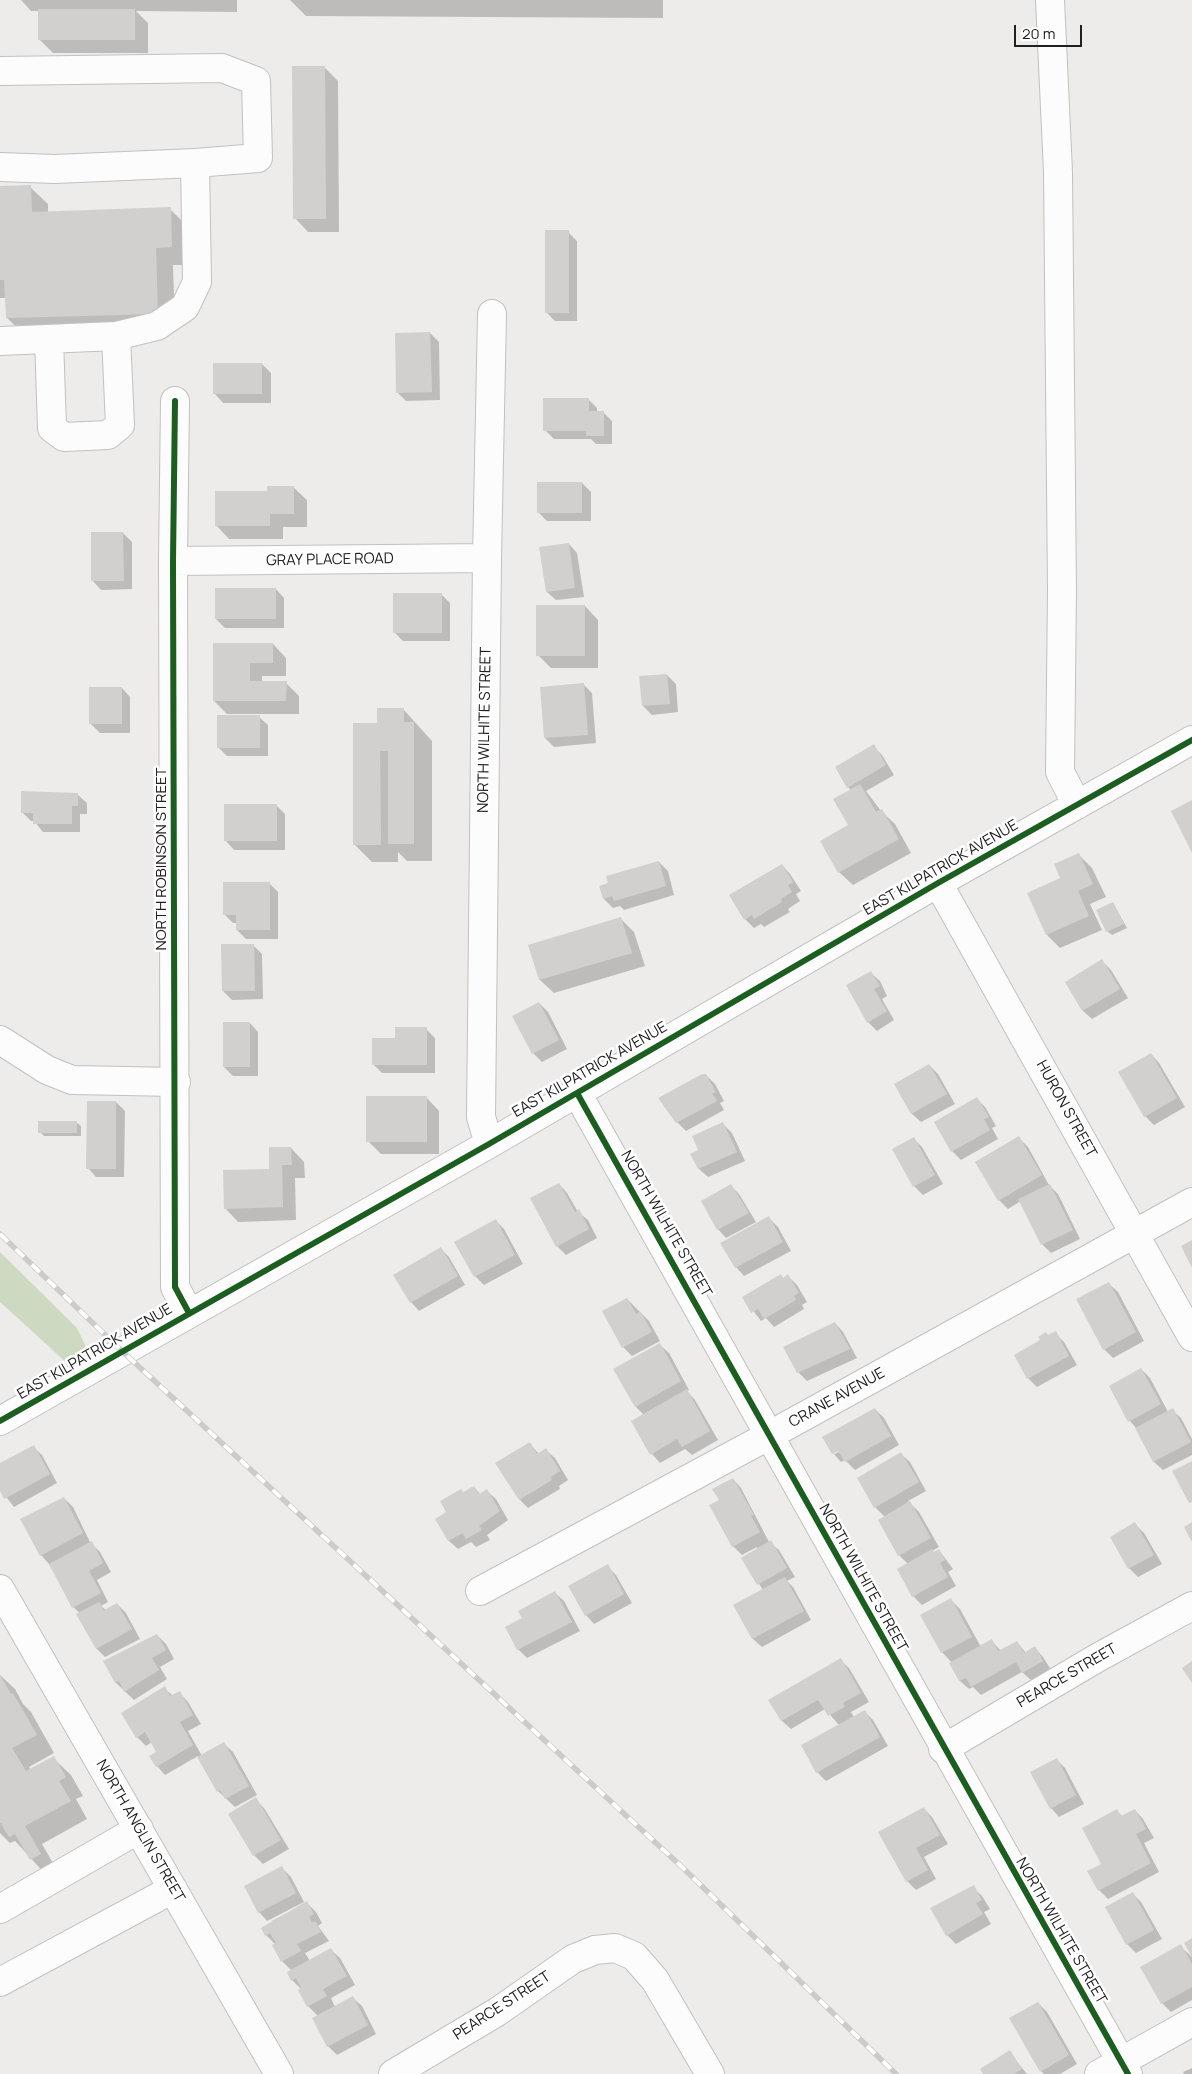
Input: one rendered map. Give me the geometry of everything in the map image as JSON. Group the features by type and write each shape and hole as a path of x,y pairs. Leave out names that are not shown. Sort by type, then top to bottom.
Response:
{"street":[{"path":"1050,0 1058,172 1062,582 1060,772 1077,805"},
{"path":"0,71 222,68 256,81 258,158 195,163 55,169 0,167"},
{"path":"0,341 116,336 158,326 185,307 197,282 195,163"},
{"name":"NORTH WILHITE STREET","path":"488,1144 482,1117 487,558 492,314"},
{"path":"48,339 52,428 64,437 108,435 120,425 116,336"},
{"name":"NORTH ROBINSON STREET","path":"175,401 173,561 176,1082 175,1287 190,1313"},
{"name":"GRAY PLACE ROAD","path":"173,561 487,558"},
{"name":"EAST KILPATRICK AVENUE","path":"0,1421 577,1093 938,882 1192,740"},
{"name":"HURON STREET","path":"938,882 1192,1337"},
{"path":"0,1040 47,1070 72,1080 176,1082"},
{"name":"NORTH WILHITE STREET","path":"577,1093 770,1435 943,1749 1116,2070"},
{"name":"CRANE AVENUE","path":"480,1592 770,1435 1192,1202"},
{"name":"NORTH ANGLIN STREET","path":"1,1593 279,2074"},
{"name":"PEARCE STREET","path":"943,1749 1098,1658 1192,1606"},
{"path":"0,1909 139,1829"},
{"path":"0,1982 173,1889"},
{"name":"PEARCE STREET","path":"393,2074 497,2012 574,1958 595,1950 615,1948 634,1956 655,1980 710,2074"},
{"path":"1116,2070 1192,2022"}],"green space":[{"path":"0,1252 77,1328 85,1345 87,1359 76,1364 68,1364 0,1302"}],"building":[{"path":"38,9 135,9 135,40 38,40"},
{"path":"292,66 325,66 326,219 293,219"},
{"path":"31,185 32,212 171,207 172,247 156,248 158,314 6,318 4,280 0,280 0,186"},
{"path":"545,230 569,230 569,313 545,313"},
{"path":"430,332 432,392 396,393 395,333"},
{"path":"213,363 262,363 262,394 213,394"},
{"path":"543,398 589,398 589,411 604,411 604,436 586,436 586,431 543,431"},
{"path":"537,482 582,482 582,513 537,513"},
{"path":"267,486 294,486 294,514 270,514 270,526 215,526 215,491 267,491"},
{"path":"91,532 123,532 124,581 91,581"},
{"path":"569,543 575,588 546,592 539,547"},
{"path":"215,588 276,588 276,619 215,619"},
{"path":"393,593 442,593 442,633 393,633"},
{"path":"536,605 585,605 585,656 536,656"},
{"path":"213,643 273,643 273,663 250,663 250,681 287,681 286,701 213,701"},
{"path":"667,674 670,704 642,706 639,676"},
{"path":"584,683 588,735 544,738 540,687"},
{"path":"89,687 122,687 122,724 89,724"},
{"path":"377,708 404,708 404,722 414,722 414,844 388,844 388,751 380,751 381,845 353,845 353,723 377,723"},
{"path":"217,715 260,715 260,748 217,748"},
{"path":"874,744 886,765 847,788 835,767"},
{"path":"860,784 876,812 882,809 899,839 838,873 820,841 848,825 833,799"},
{"path":"21,791 78,793 78,806 72,806 72,824 33,824 33,813 21,813"},
{"path":"1192,800 1192,853 1171,811"},
{"path":"224,804 277,804 277,841 224,841"},
{"path":"1079,853 1093,884 1078,891 1089,916 1046,935 1027,893 1060,878 1054,864"},
{"path":"659,861 666,886 614,901 612,896 603,899 599,886 608,883 606,876"},
{"path":"782,864 793,882 788,885 792,892 781,899 782,902 754,919 752,915 744,920 729,895"},
{"path":"223,882 270,882 270,930 236,930 236,915 223,915"},
{"path":"1113,902 1124,924 1106,932 1096,910"},
{"path":"621,917 632,953 539,980 528,945"},
{"path":"221,944 254,944 255,991 222,991"},
{"path":"1102,959 1120,989 1082,1011 1065,982"},
{"path":"871,971 880,986 874,989 887,1011 867,1023 846,985"},
{"path":"539,1002 559,1040 532,1054 512,1016"},
{"path":"223,1022 250,1022 250,1067 223,1067"},
{"path":"395,1027 427,1027 427,1065 372,1065 372,1038 395,1038"},
{"path":"1151,1053 1177,1098 1144,1117 1118,1072"},
{"path":"929,1064 947,1094 911,1114 894,1084"},
{"path":"702,1074 706,1074 716,1092 712,1094 717,1101 676,1123 658,1098"},
{"path":"366,1096 427,1096 427,1142 366,1142"},
{"path":"977,1097 989,1117 984,1119 990,1130 951,1152 934,1122"},
{"path":"87,1101 116,1101 116,1169 86,1169"},
{"path":"38,1121 77,1121 77,1133 38,1133"},
{"path":"723,1122 737,1152 698,1169 690,1154 698,1150 692,1136"},
{"path":"1019,1136 1042,1175 998,1201 975,1162"},
{"path":"914,1137 935,1175 913,1187 892,1149"},
{"path":"269,1147 291,1147 292,1165 282,1165 283,1207 224,1209 223,1170 269,1169"},
{"path":"559,1183 575,1212 579,1209 589,1229 556,1247 530,1198"},
{"path":"731,1184 749,1213 717,1230 701,1201"},
{"path":"1050,1184 1073,1230 1041,1245 1018,1199"},
{"path":"769,1216 783,1242 735,1268 720,1243"},
{"path":"496,1219 515,1255 474,1277 454,1242"},
{"path":"1192,1240 1192,1268 1181,1246"},
{"path":"441,1247 458,1276 410,1303 393,1275"},
{"path":"781,1274 783,1278 788,1274 799,1293 794,1296 796,1300 764,1319 758,1309 751,1313 742,1297"},
{"path":"1109,1282 1136,1332 1103,1350 1076,1299"},
{"path":"627,1298 636,1314 640,1311 652,1332 622,1348 602,1311"},
{"path":"835,1322 850,1349 797,1373 783,1347"},
{"path":"1056,1331 1069,1356 1027,1379 1014,1355 1040,1340 1038,1337 1046,1332 1048,1335"},
{"path":"660,1343 681,1381 635,1407 613,1369"},
{"path":"1141,1368 1161,1404 1128,1422 1109,1386"},
{"path":"687,1389 710,1431 682,1447 677,1439 650,1455 631,1421"},
{"path":"875,1408 891,1436 845,1462 838,1451 832,1454 822,1437"},
{"path":"1173,1408 1191,1442 1153,1462 1135,1428"},
{"path":"530,1442 537,1454 546,1448 560,1471 551,1477 552,1480 519,1500 495,1463"},
{"path":"34,1445 50,1474 4,1499 0,1491 0,1463"},
{"path":"901,1452 919,1482 874,1508 857,1478"},
{"path":"1192,1461 1192,1502 1189,1503 1172,1471"},
{"path":"733,1478 754,1515 751,1516 760,1532 732,1547 709,1505 719,1500 712,1489"},
{"path":"474,1486 479,1494 487,1489 500,1511 479,1526 482,1530 466,1539 463,1533 448,1541 435,1519 446,1512 440,1501 461,1489 463,1492"},
{"path":"64,1497 83,1533 40,1556 20,1519"},
{"path":"910,1501 931,1538 898,1556 878,1520"},
{"path":"1135,1522 1154,1555 1128,1569 1110,1537"},
{"path":"1192,1522 1192,1542 1184,1527"},
{"path":"771,1540 787,1568 757,1585 741,1558"},
{"path":"92,1541 103,1563 89,1571 101,1593 72,1608 49,1564"},
{"path":"932,1549 934,1552 939,1549 945,1560 940,1563 948,1577 912,1597 897,1569"},
{"path":"608,1564 624,1594 585,1616 568,1586"},
{"path":"785,1577 804,1611 752,1639 733,1605"},
{"path":"555,1591 572,1622 517,1650 505,1627 522,1618 518,1611"},
{"path":"951,1598 972,1637 941,1653 920,1615"},
{"path":"99,1602 104,1610 117,1603 132,1629 96,1649 76,1614"},
{"path":"157,1634 166,1650 152,1658 159,1670 124,1692 119,1681 115,1683 103,1661"},
{"path":"992,1639 998,1651 1017,1641 1024,1653 1035,1646 1043,1661 1022,1673 1016,1662 971,1687 966,1678 959,1681 949,1663"},
{"path":"841,1658 861,1693 843,1703 845,1707 828,1716 818,1700 781,1721 768,1700"},
{"path":"1192,1661 1192,1683 1182,1668"},
{"path":"0,1675 11,1694 13,1693 37,1735 12,1748 26,1771 54,1756 66,1777 59,1781 71,1801 25,1826 41,1854 30,1860 15,1834 9,1837 0,1822"},
{"path":"165,1686 170,1696 180,1691 193,1715 180,1722 193,1745 156,1767 149,1756 156,1752 145,1732 136,1738 121,1713"},
{"path":"865,1710 880,1737 816,1773 801,1745"},
{"path":"224,1742 249,1786 225,1799 220,1790 217,1792 197,1757"},
{"path":"1057,1758 1076,1795 1050,1809 1030,1772"},
{"path":"256,1797 281,1840 253,1856 228,1814"},
{"path":"924,1807 940,1835 916,1848 928,1870 906,1882 878,1832"},
{"path":"1117,1809 1121,1816 1135,1809 1146,1829 1136,1834 1151,1863 1098,1891 1087,1871 1101,1864 1082,1828"},
{"path":"282,1866 296,1893 258,1913 244,1886"},
{"path":"974,1885 982,1900 976,1903 983,1914 946,1936 930,1908"},
{"path":"1133,1892 1154,1930 1126,1945 1105,1907"},
{"path":"307,1901 314,1914 309,1917 312,1923 315,1921 321,1932 297,1944 301,1951 281,1962 272,1945 276,1943 270,1933 265,1936 261,1928"},
{"path":"1192,1938 1192,1957 1184,1943"},
{"path":"1181,1944 1192,1964 1192,1987 1161,2004 1140,1967"},
{"path":"331,1948 347,1976 323,1989 327,1996 307,2007 298,1990 301,1988 296,1978 291,1981 287,1972"},
{"path":"353,1996 368,2025 327,2047 312,2018"},
{"path":"1038,2002 1069,2055 1040,2072 1009,2018"},
{"path":"1010,2050 1022,2069 1014,2074 983,2074 980,2069"}],"railway":[{"path":"0,1234 122,1351 682,1867 896,2074"}],"cycle path":[{"path":"175,401 173,561 175,1287 189,1313"},
{"path":"0,1421 489,1144 938,883 1192,740"},
{"path":"577,1093 1128,2074"}]}
